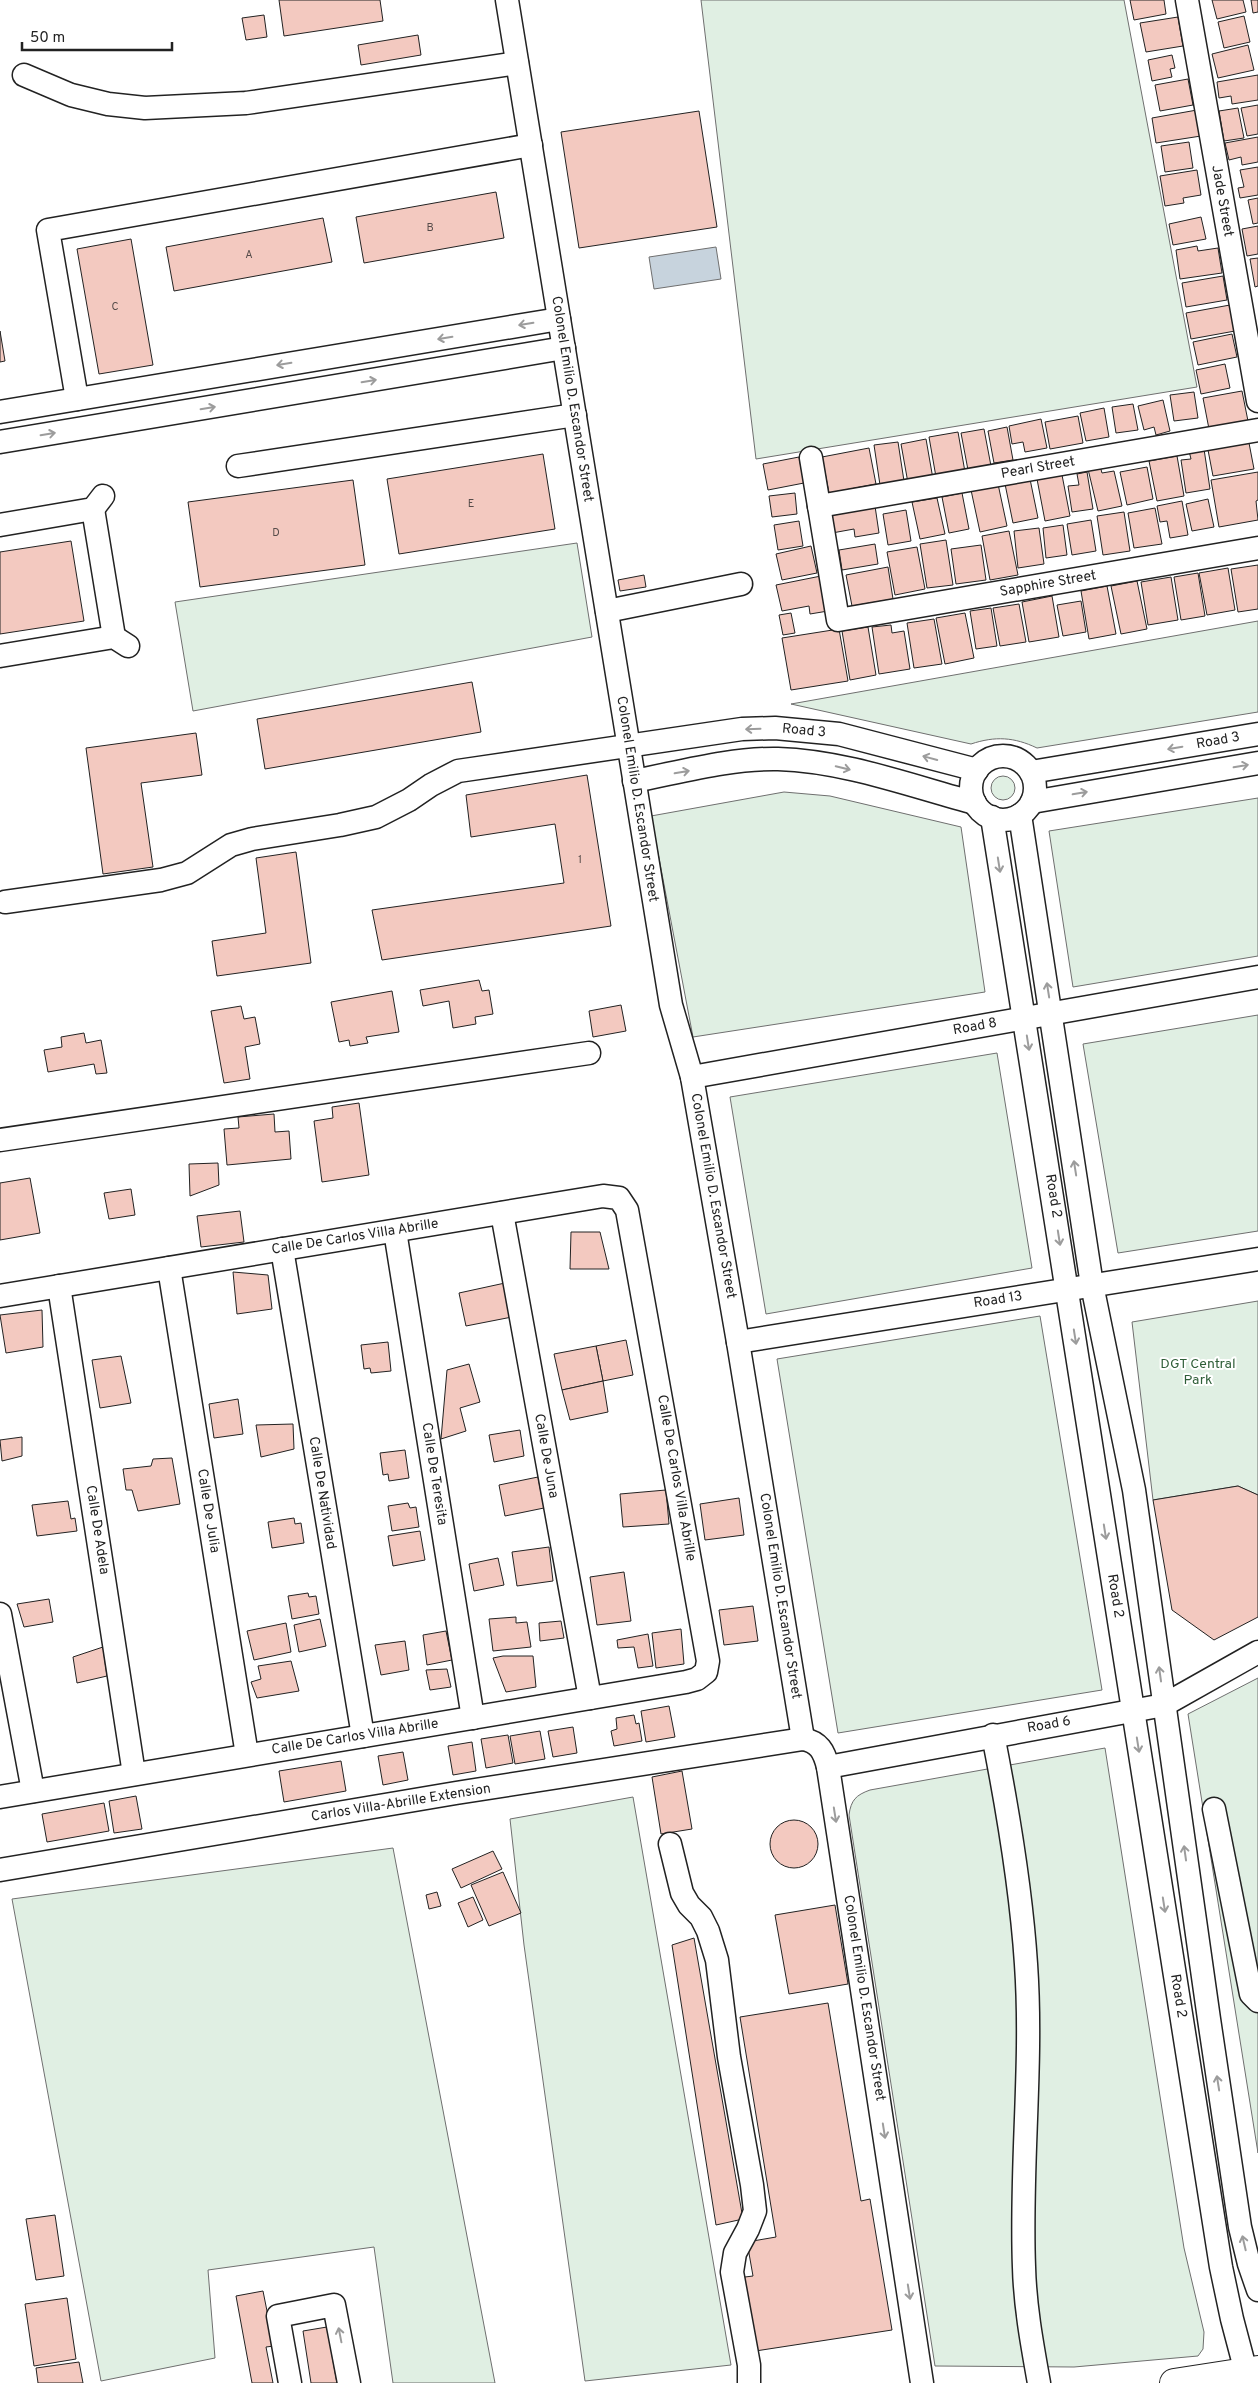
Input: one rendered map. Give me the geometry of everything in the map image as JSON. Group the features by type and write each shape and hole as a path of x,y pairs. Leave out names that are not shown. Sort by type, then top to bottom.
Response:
{"main road":[{"path":"1174,2383 1252,2371"}],"street":[{"name":"Colonel Emilio D. Escandor Street","path":"507,0 628,747 672,1005 692,1077 738,1342 803,1739 817,1744 823,1751 828,1767 922,2383"},
{"name":"Jade Street","path":"1187,0 1258,401"},
{"path":"24,75 71,95 108,104 145,108 246,104 517,64"},
{"path":"77,399 48,230 531,145"},
{"path":"0,412 559,319"},
{"path":"0,442 564,348"},
{"path":"129,390 134,420"},
{"path":"238,466 575,415"},
{"name":"Pearl Street","path":"819,506 1258,430"},
{"path":"811,458 819,506"},
{"path":"0,524 98,502 121,641 0,656"},
{"name":"Sapphire Street","path":"819,506 838,620 1258,548"},
{"path":"607,611 741,584"},
{"name":"Road 3","path":"5,902 161,880 187,874 231,845 252,839 340,826 376,817 458,771 742,729 808,730 839,734 977,770"},
{"name":"Road 3","path":"1031,772 1258,734"},
{"path":"634,781 745,760 807,761 858,771 984,810 1006,819 1026,808 1035,782 1031,772 1018,760 1009,757 991,759 977,770 972,786 984,810"},
{"name":"Road 3","path":"1026,808 1258,763"},
{"name":"Road 2","path":"1026,808 1052,1014 1092,1285 1134,1490 1240,2227 1249,2264 1258,2290"},
{"name":"Road 2","path":"984,810 1024,1018 1225,2289 1252,2371"},
{"name":"Road 8","path":"692,1077 1258,977"},
{"path":"10,1139 589,1053"},
{"name":"Calle De Carlos Villa Abrille","path":"0,1296 603,1196 619,1198 627,1210 708,1661 706,1672 697,1679 0,1796"},
{"name":"Calle De Juna","path":"502,1213 590,1698"},
{"name":"Calle De Teresita","path":"395,1231 473,1718"},
{"name":"Calle De Natividad","path":"282,1249 362,1736"},
{"name":"Road 13","path":"738,1342 1258,1260"},
{"name":"Calle De Julia","path":"169,1268 247,1755"},
{"name":"Calle De Adela","path":"59,1286 134,1774"},
{"path":"1099,1496 1134,1490"},
{"path":"0,1614 33,1791"},
{"name":"Road 6","path":"828,1767 993,1735 1164,1705 1258,1652"},
{"path":"993,1735 1012,1831 1026,1964 1028,2095 1023,2206 1024,2268 1028,2324 1039,2383"},
{"name":"Carlos Villa-Abrille Extension","path":"0,1870 456,1793 803,1739"},
{"path":"1214,1809 1251,1994 1258,2001"},
{"path":"670,1844 682,1894 701,1918 708,1931 717,1960 729,2058 752,2185 755,2211 748,2229 735,2252 732,2272 749,2364 749,2383"},
{"path":"1182,2024 1209,2019"},
{"path":"290,2383 278,2316 334,2305 349,2383"}],"green space":[{"path":"701,0 1124,0 1197,387 756,459"},
{"path":"577,543 592,637 193,711 175,602"},
{"path":"1258,621 1258,712 1037,748 1029,744 1004,739 971,744 791,704"},
{"path":"1003,776 1012,779 1015,788 1012,797 1003,800 994,797 991,788 994,779"},
{"path":"784,792 830,796 961,827 985,992 693,1037 651,816"},
{"path":"1258,798 1258,956 1073,987 1049,831"},
{"path":"1258,1015 1258,1231 1118,1253 1083,1044"},
{"path":"997,1053 1032,1268 766,1314 730,1097"},
{"name":"DGT Central Park","path":"1258,1301 1258,1495 1238,1486 1153,1500 1132,1322"},
{"path":"1040,1316 1102,1690 838,1733 777,1359"},
{"path":"1258,1678 1258,2153 1188,1714"},
{"path":"1105,1748 1184,2248 1204,2332 1203,2349 1198,2356 1074,2367 935,2366 849,1815 850,1810 855,1799 870,1790"},
{"path":"633,1797 731,2365 585,2381 524,1945 510,1819"},
{"path":"393,1848 495,2383 393,2383 374,2247 208,2270 215,2358 101,2381 12,1899"}],"shaded area":[{"path":"716,247 721,279 654,289 649,257"}],"building":[{"path":"279,0 380,0 383,21 284,36"},
{"path":"1130,0 1164,0 1166,14 1134,20"},
{"path":"1212,0 1243,0 1246,12 1217,19"},
{"path":"1251,0 1258,0 1258,12 1253,13"},
{"path":"264,15 267,37 246,40 242,18"},
{"path":"1244,16 1250,42 1224,48 1218,22"},
{"path":"1178,17 1183,46 1146,52 1140,23"},
{"path":"418,35 421,55 361,65 358,45"},
{"path":"1248,45 1254,70 1218,78 1212,54"},
{"path":"1172,55 1175,68 1170,69 1172,77 1152,81 1148,60"},
{"path":"1258,75 1258,100 1232,104 1231,96 1219,98 1217,82"},
{"path":"1188,79 1193,105 1160,111 1155,85"},
{"path":"1258,105 1258,134 1247,136 1241,108"},
{"path":"1238,108 1244,138 1224,141 1219,111"},
{"path":"1197,110 1201,136 1156,143 1152,118"},
{"path":"699,111 717,227 579,248 561,132"},
{"path":"1258,137 1258,162 1242,165 1241,157 1229,160 1225,143"},
{"path":"1189,142 1193,168 1165,172 1161,146"},
{"path":"1258,167 1258,195 1240,198 1238,188 1244,187 1240,170"},
{"path":"1197,170 1201,195 1183,198 1184,203 1165,206 1160,176"},
{"path":"496,192 504,238 364,263 356,217"},
{"path":"1258,198 1258,223 1253,224 1248,200"},
{"path":"1201,217 1206,239 1173,245 1169,224"},
{"path":"323,218 332,262 174,291 166,247"},
{"path":"1258,226 1258,254 1247,256 1242,229"},
{"path":"131,239 153,365 99,374 77,249"},
{"path":"1197,246 1198,251 1218,248 1222,273 1180,279 1176,250"},
{"path":"1258,258 1258,286 1255,287 1250,259"},
{"path":"1223,276 1227,300 1186,307 1182,283"},
{"path":"1230,305 1235,331 1191,339 1186,313"},
{"path":"0,331 5,361 0,362"},
{"path":"1232,334 1237,357 1198,365 1193,342"},
{"path":"1225,364 1230,388 1201,394 1196,370"},
{"path":"1242,391 1248,421 1209,429 1203,398"},
{"path":"1194,392 1198,418 1174,421 1170,395"},
{"path":"1163,400 1170,431 1156,435 1154,427 1144,430 1138,406"},
{"path":"1133,404 1138,430 1116,433 1112,407"},
{"path":"1104,408 1109,437 1086,441 1080,413"},
{"path":"1078,416 1083,443 1050,449 1045,422"},
{"path":"1041,419 1047,448 1025,452 1023,442 1012,444 1009,426"},
{"path":"1007,427 1013,460 994,463 988,431"},
{"path":"984,429 991,466 968,470 961,433"},
{"path":"958,432 965,472 936,477 929,437"},
{"path":"926,439 933,479 908,483 901,444"},
{"path":"898,442 904,481 880,485 874,445"},
{"path":"1249,443 1254,469 1213,476 1208,450"},
{"path":"869,448 876,484 829,493 822,457"},
{"path":"1204,449 1210,489 1186,493 1181,460 1191,459 1189,451"},
{"path":"543,454 555,529 399,554 387,479"},
{"path":"1177,456 1184,496 1157,501 1149,461"},
{"path":"799,457 804,483 768,490 763,464"},
{"path":"1100,466 1102,473 1114,471 1122,506 1098,511 1088,469"},
{"path":"1147,467 1153,499 1127,505 1120,472"},
{"path":"1087,472 1093,509 1072,512 1068,486 1079,485 1077,474"},
{"path":"1258,472 1258,500 1256,501 1258,520 1219,527 1211,480"},
{"path":"1062,475 1070,516 1045,521 1037,479"},
{"path":"1030,479 1038,518 1013,523 1005,484"},
{"path":"353,480 365,565 200,587 188,502"},
{"path":"998,484 1007,526 980,532 971,490"},
{"path":"795,493 797,514 772,517 769,496"},
{"path":"962,493 969,529 949,533 942,497"},
{"path":"937,498 945,534 920,539 912,502"},
{"path":"1208,499 1214,527 1192,531 1186,504"},
{"path":"1182,501 1188,535 1170,538 1167,521 1160,522 1157,506"},
{"path":"875,506 879,533 855,537 854,529 832,533 829,513"},
{"path":"1155,508 1162,544 1134,548 1128,513"},
{"path":"906,510 911,541 888,545 883,514"},
{"path":"1124,512 1130,551 1103,555 1097,516"},
{"path":"1091,520 1096,551 1072,555 1067,524"},
{"path":"799,521 803,546 778,550 774,525"},
{"path":"1063,525 1067,555 1046,558 1043,528"},
{"path":"1039,528 1044,564 1018,568 1014,531"},
{"path":"1009,531 1018,575 990,580 982,536"},
{"path":"946,540 953,585 927,588 920,544"},
{"path":"71,541 84,621 0,634 0,552"},
{"path":"875,544 878,564 842,570 839,550"},
{"path":"981,545 986,580 956,584 951,549"},
{"path":"811,546 817,573 782,580 776,554"},
{"path":"917,547 925,589 895,595 887,552"},
{"path":"1258,565 1258,609 1238,612 1231,569"},
{"path":"888,567 893,599 852,606 846,575"},
{"path":"1228,568 1235,610 1207,615 1199,573"},
{"path":"1198,573 1205,616 1181,620 1174,577"},
{"path":"644,575 646,587 620,591 618,580"},
{"path":"821,576 828,611 810,614 809,606 782,611 776,585"},
{"path":"1171,577 1178,620 1148,625 1141,582"},
{"path":"1137,581 1147,629 1121,634 1111,586"},
{"path":"1107,586 1116,634 1089,639 1081,591"},
{"path":"1052,596 1059,637 1029,642 1022,602"},
{"path":"1081,601 1086,632 1063,636 1057,605"},
{"path":"1019,604 1026,642 1000,646 993,608"},
{"path":"991,608 997,646 976,649 970,611"},
{"path":"791,613 795,633 783,635 779,615"},
{"path":"965,613 974,658 945,664 936,618"},
{"path":"934,619 942,664 914,668 907,623"},
{"path":"891,625 892,633 904,631 910,669 879,674 872,627"},
{"path":"868,627 876,675 850,680 842,631"},
{"path":"839,629 848,681 791,690 782,638"},
{"path":"472,682 481,732 265,769 257,719"},
{"path":"196,733 202,775 141,783 153,867 103,874 86,748"},
{"path":"587,775 611,926 382,960 372,910 564,883 555,824 471,837 466,795"},
{"path":"296,852 311,963 217,976 212,941 266,933 256,858"},
{"path":"479,980 482,991 489,990 493,1014 475,1017 476,1024 453,1028 449,1001 423,1006 420,990"},
{"path":"392,991 399,1032 366,1037 368,1043 350,1046 349,1040 339,1042 331,1002"},
{"path":"621,1005 626,1031 593,1037 589,1011"},
{"path":"241,1006 244,1019 255,1017 260,1044 245,1047 250,1079 224,1083 211,1011"},
{"path":"84,1033 86,1043 101,1040 107,1073 96,1074 94,1064 48,1072 44,1050 62,1047 61,1037"},
{"path":"359,1103 369,1175 322,1182 314,1121 333,1118 332,1107"},
{"path":"274,1114 275,1132 289,1131 291,1159 227,1165 224,1129 239,1128 238,1117"},
{"path":"218,1163 219,1185 190,1196 189,1164"},
{"path":"30,1178 40,1233 0,1240 0,1183"},
{"path":"131,1189 135,1215 109,1219 104,1193"},
{"path":"240,1211 244,1242 201,1247 197,1216"},
{"path":"571,1232 600,1232 609,1269 570,1269"},
{"path":"233,1272 268,1275 272,1309 237,1314"},
{"path":"505,1283 512,1317 466,1326 459,1293"},
{"path":"42,1310 43,1347 6,1353 0,1315"},
{"path":"626,1340 633,1375 603,1381 596,1346"},
{"path":"388,1342 391,1371 371,1373 370,1368 364,1369 361,1345"},
{"path":"596,1346 603,1381 562,1390 554,1354"},
{"path":"121,1356 131,1403 100,1408 92,1360"},
{"path":"469,1364 480,1402 460,1408 466,1431 441,1439 447,1370"},
{"path":"603,1381 608,1412 570,1420 562,1390"},
{"path":"238,1399 243,1434 214,1438 209,1404"},
{"path":"293,1424 294,1449 261,1457 256,1425"},
{"path":"520,1430 524,1456 494,1462 489,1435"},
{"path":"22,1437 22,1456 2,1461 0,1440"},
{"path":"405,1450 409,1478 389,1481 388,1474 383,1475 380,1453"},
{"path":"172,1458 180,1504 138,1511 132,1490 126,1490 123,1469 151,1466 153,1459"},
{"path":"538,1477 544,1508 505,1516 499,1485"},
{"path":"1238,1486 1258,1495 1258,1617 1214,1640 1172,1610 1153,1500"},
{"path":"666,1490 669,1524 623,1527 620,1494"},
{"path":"739,1498 744,1535 705,1540 700,1504"},
{"path":"68,1501 71,1519 75,1518 77,1531 37,1536 32,1505"},
{"path":"408,1503 410,1508 416,1507 419,1527 392,1531 388,1506"},
{"path":"294,1518 295,1524 301,1523 304,1543 272,1548 268,1522"},
{"path":"420,1531 425,1560 393,1566 388,1536"},
{"path":"549,1547 553,1581 517,1586 512,1552"},
{"path":"498,1558 504,1585 474,1591 469,1564"},
{"path":"624,1572 631,1621 597,1625 590,1577"},
{"path":"308,1593 309,1597 316,1596 319,1614 292,1619 288,1596"},
{"path":"49,1599 53,1622 24,1627 17,1604"},
{"path":"753,1606 758,1641 724,1645 719,1610"},
{"path":"516,1617 516,1623 527,1622 531,1647 493,1651 489,1619"},
{"path":"320,1619 326,1646 299,1652 294,1625"},
{"path":"561,1621 564,1638 540,1641 539,1623"},
{"path":"286,1623 291,1652 254,1660 247,1631"},
{"path":"681,1629 684,1664 656,1668 652,1633"},
{"path":"446,1631 452,1660 427,1665 423,1635"},
{"path":"648,1634 653,1666 638,1668 634,1647 618,1648 617,1640"},
{"path":"405,1641 409,1670 381,1675 375,1645"},
{"path":"103,1647 107,1676 77,1683 73,1657"},
{"path":"533,1656 536,1687 506,1692 493,1658"},
{"path":"291,1661 299,1691 257,1698 251,1682 261,1679 258,1666"},
{"path":"447,1669 451,1687 430,1690 426,1670"},
{"path":"669,1706 675,1737 646,1742 641,1711"},
{"path":"634,1715 636,1724 639,1723 642,1741 614,1746 611,1731 617,1729 616,1718"},
{"path":"573,1727 577,1753 553,1757 548,1731"},
{"path":"540,1731 545,1759 515,1764 510,1736"},
{"path":"508,1735 513,1763 486,1768 481,1739"},
{"path":"472,1742 476,1771 453,1775 448,1746"},
{"path":"403,1752 408,1780 383,1785 378,1756"},
{"path":"341,1761 346,1791 284,1802 279,1771"},
{"path":"682,1771 692,1829 661,1834 652,1777"},
{"path":"136,1796 142,1829 114,1833 109,1801"},
{"path":"104,1803 109,1831 47,1842 42,1814"},
{"path":"794,1820 803,1822 811,1827 816,1835 818,1844 816,1853 811,1861 803,1866 794,1868 785,1866 777,1861 772,1853 770,1844 772,1835 777,1827 785,1822"},
{"path":"493,1851 502,1869 461,1888 452,1869"},
{"path":"503,1872 521,1913 489,1926 471,1885"},
{"path":"437,1892 441,1906 429,1909 426,1895"},
{"path":"473,1897 483,1920 468,1927 458,1903"},
{"path":"835,1905 848,1984 789,1994 775,1915"},
{"path":"694,1938 743,2219 716,2225 672,1945"},
{"path":"828,2003 861,2201 870,2199 892,2330 749,2352 737,2278 753,2276 747,2242 776,2237 740,2017"},
{"path":"55,2215 64,2276 36,2280 26,2219"},
{"path":"263,2291 274,2346 266,2347 273,2383 252,2383 236,2296"},
{"path":"67,2298 76,2359 34,2366 25,2304"},
{"path":"327,2327 337,2383 311,2383 303,2331"},
{"path":"79,2362 83,2383 38,2383 36,2368"}]}
